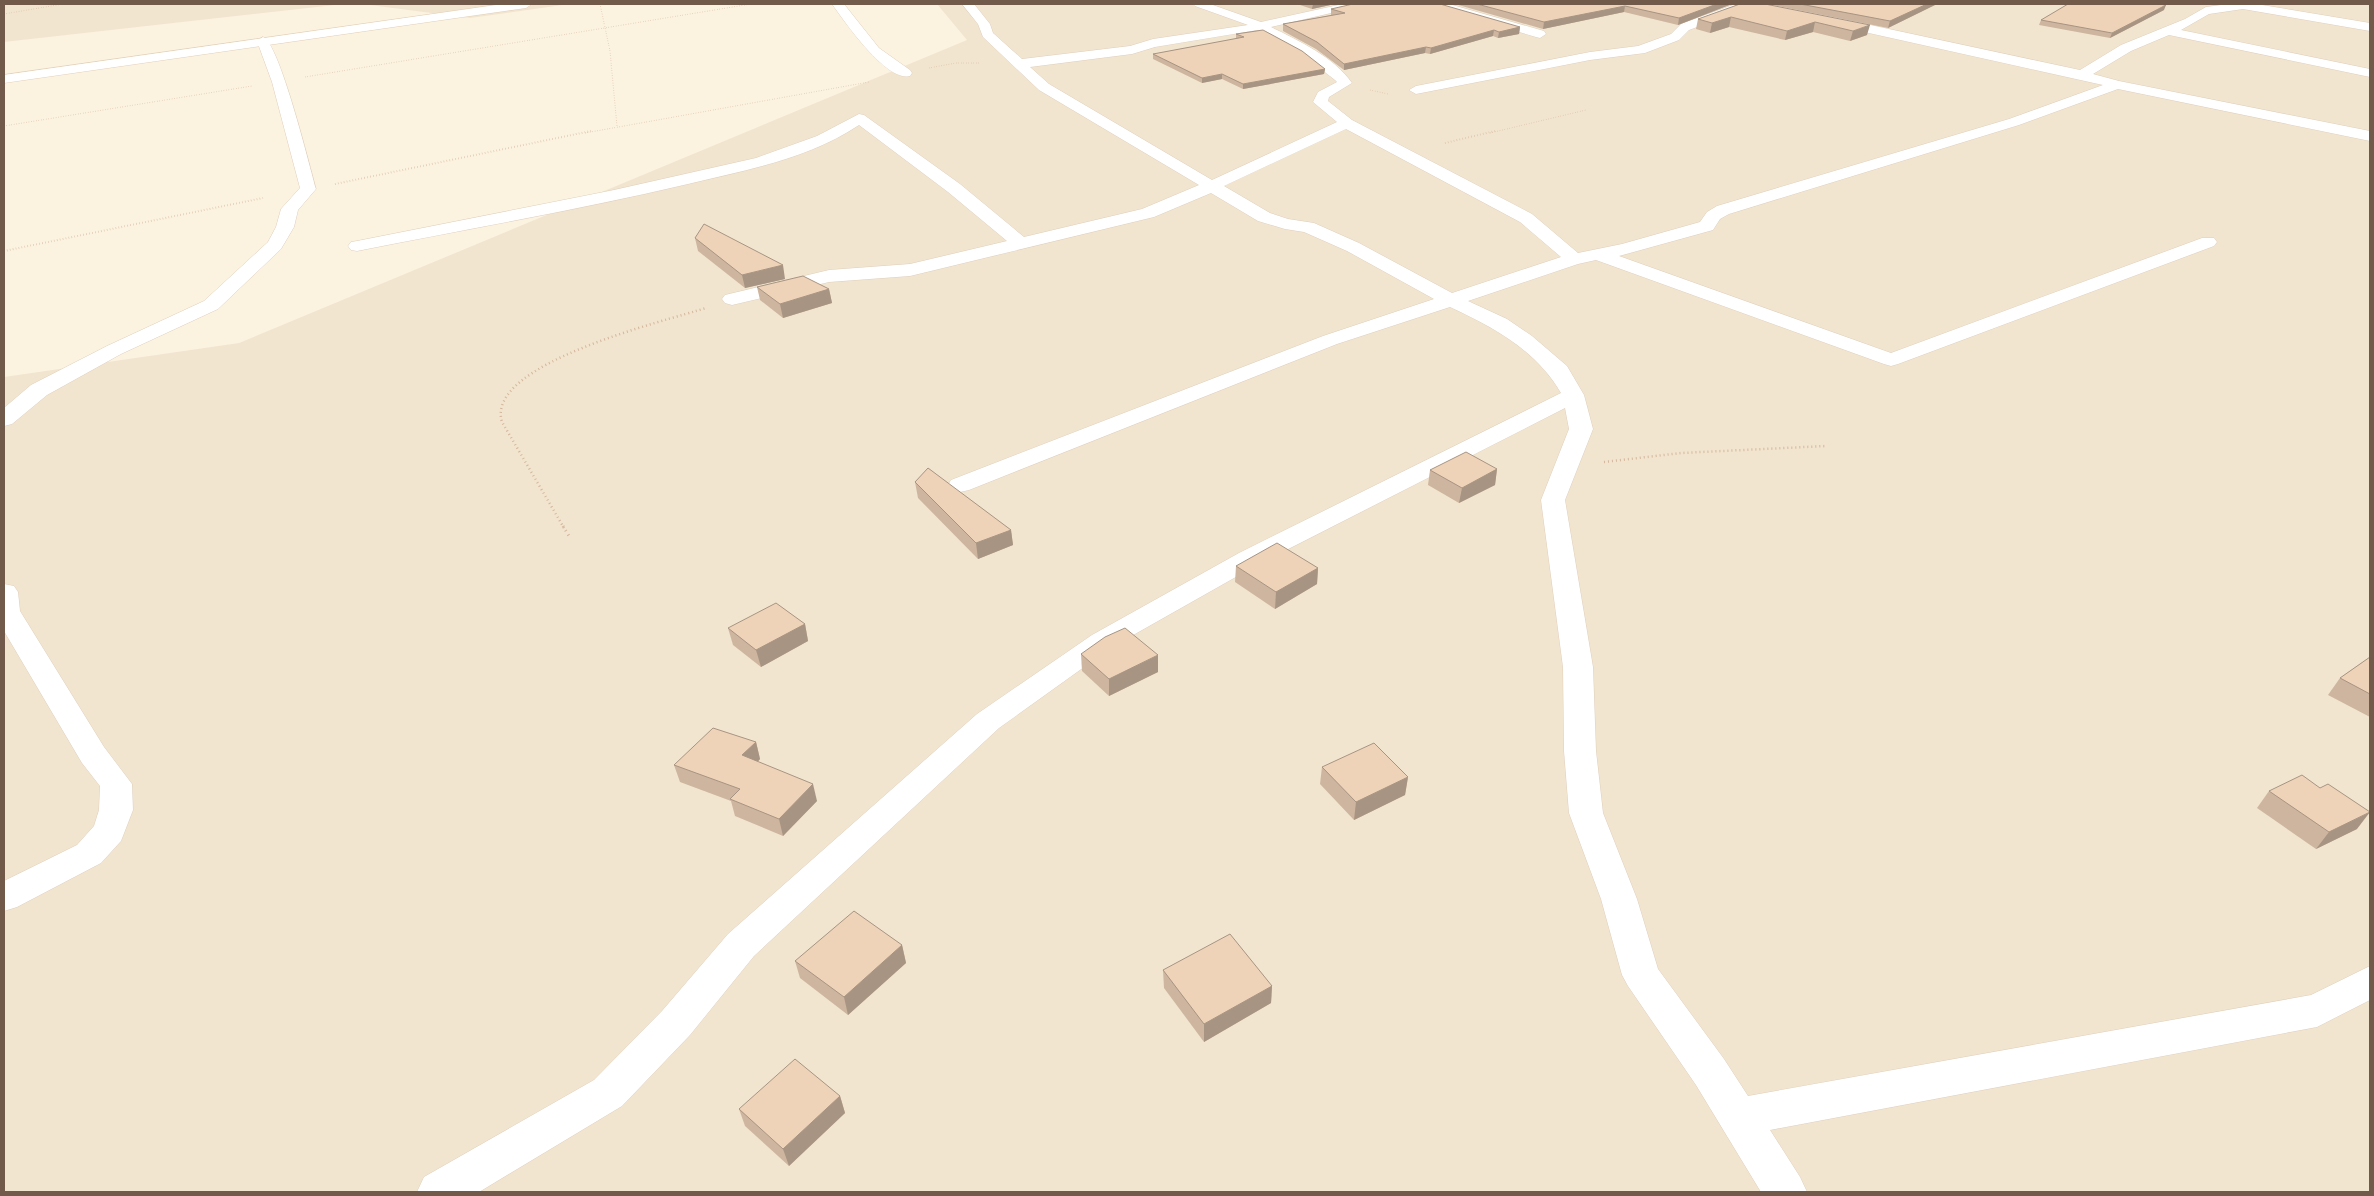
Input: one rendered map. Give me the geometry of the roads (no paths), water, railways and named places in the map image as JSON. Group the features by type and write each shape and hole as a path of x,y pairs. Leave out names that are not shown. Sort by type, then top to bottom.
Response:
{"street":[{"path":"4,79 526,4"},
{"path":"838,4 874,51 904,73"},
{"path":"1199,4 1261,26 1321,62 1342,77 1344,84 1322,96 1320,102 1347,123 1526,218 1574,258"},
{"path":"1018,64 1132,50 1153,43 1206,37 1357,4"},
{"path":"1437,4 1540,34"},
{"path":"1416,90 1590,56 1640,50 1675,38 1685,27 1746,4 1744,4"},
{"path":"2082,75 2126,48 2189,22 2206,11 2241,4 2276,7 2370,27"},
{"path":"975,5 987,34 1044,87 1264,217 1285,224 1308,227 1353,247 1451,300 1500,323 1525,340 1560,371 1573,395 1582,429 1553,500 1564,584 1578,667 1580,751 1586,813 1620,899 1642,975 1710,1072 1786,1192"},
{"path":"1824,20 2082,75 2117,85 2370,136"},
{"path":"2169,31 2370,73"},
{"path":"4,419 39,390 114,350 212,305 275,245 285,227 290,209 308,189 279,82 263,41"},
{"path":"960,485 1330,340 1574,258 1707,226 1713,216 1723,210 2014,122 2117,85"},
{"path":"356,246 650,188 742,166 821,140 844,129 859,118 954,188 1020,243"},
{"path":"732,299 829,276 910,270 1148,213 1212,186 1296,144 1347,123"},
{"path":"1597,254 1891,360 2208,242"},
{"path":"439,1192 608,1093 676,1023 741,945 988,721 1102,641 1248,559 1573,395"},
{"path":"4,592 6,611 93,755 116,784 116,810 109,832 89,854 4,897"},
{"path":"1739,1117 2317,1010 2370,982"}]}
